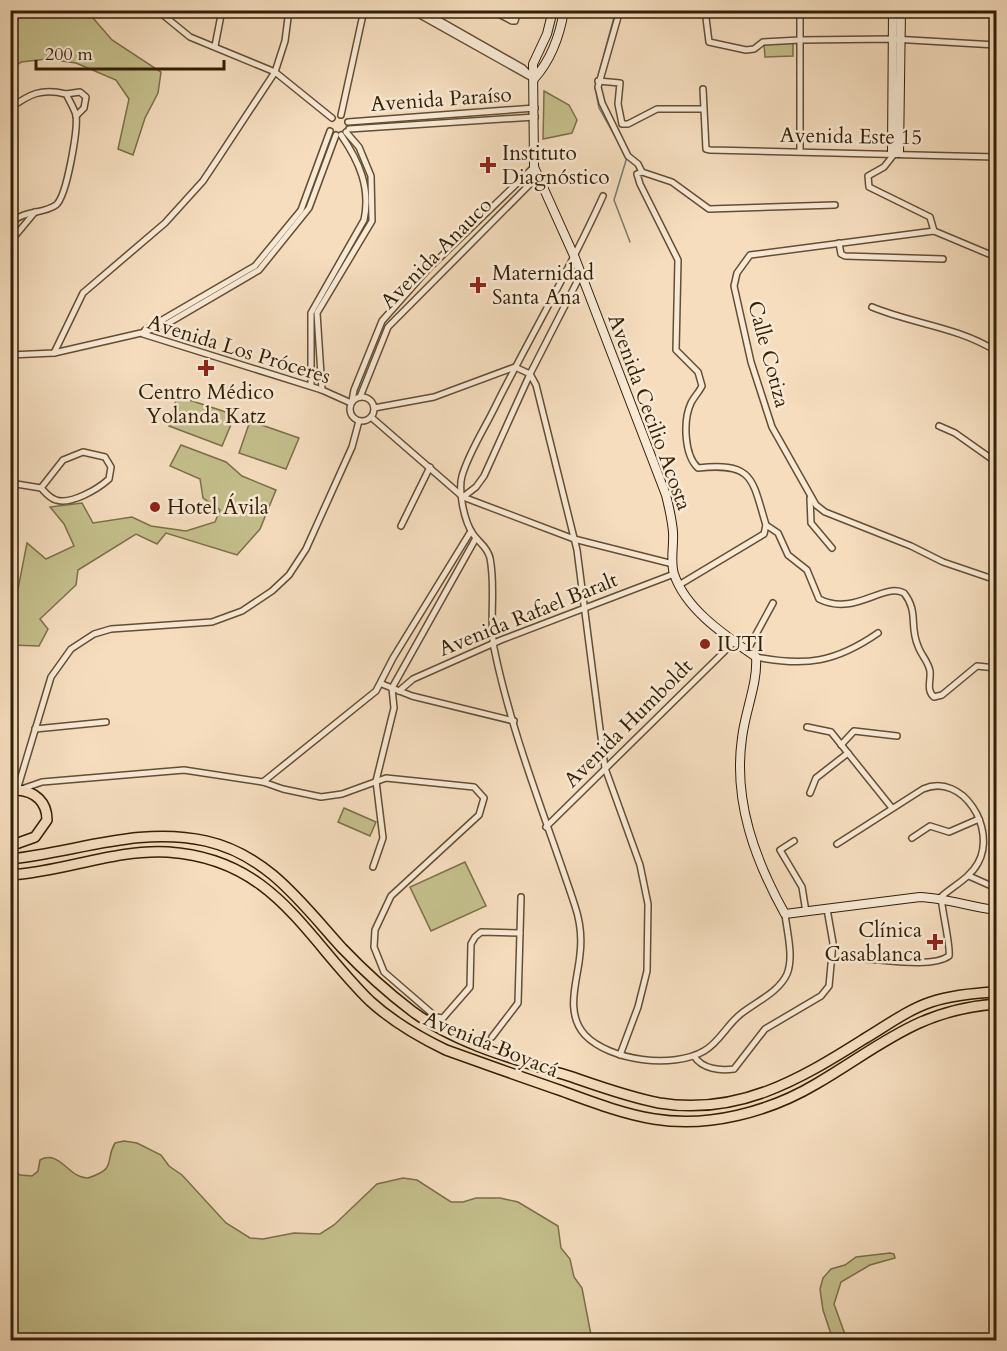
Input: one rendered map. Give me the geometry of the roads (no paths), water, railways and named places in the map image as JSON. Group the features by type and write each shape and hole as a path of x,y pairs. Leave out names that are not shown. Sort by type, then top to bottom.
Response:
{"highway":[{"path":"10,846 35,837 46,820 44,805 37,796 26,790 14,791"},
{"name":"Avenida Boyacá","path":"10,859 148,836 186,838 225,846 272,872 344,949 414,1013 454,1035 521,1061 634,1098 661,1103 720,1103 764,1094 811,1072 912,1010 957,996 996,992"},
{"name":"Avenida Boyacá","path":"10,875 34,873 146,852 183,854 226,866 256,882 287,905 371,1001 423,1039 446,1050 605,1107 655,1119 721,1118 783,1101 816,1084 889,1036 923,1019 973,1006 996,1004"}],"main road":[{"path":"534,167 533,63 547,34 553,10"},
{"path":"534,80 543,70 557,38 564,10"},
{"path":"893,10 897,39"},
{"path":"895,153 897,39 901,10"},
{"name":"Avenida Cecilio Acosta","path":"534,167 575,258 666,495 673,532 674,574 694,606 733,643 756,657"},
{"path":"756,657 757,668 741,740 743,800 748,831 759,862 785,914 894,899 941,897 950,903 996,910"}],"street":[{"path":"157,10 190,37 275,72 332,118"},
{"path":"215,46 222,10"},
{"path":"54,353 83,292 165,223 203,181 275,72 285,40 289,10"},
{"path":"311,386 311,313 364,220 366,208 360,166 344,131 341,115 364,10"},
{"path":"411,10 534,80"},
{"path":"421,10 448,29"},
{"path":"491,10 515,21 518,10"},
{"path":"620,10 598,81 599,94 628,156 642,172 672,182 709,209 835,205"},
{"path":"705,10 707,38 719,46 746,50 754,49 763,42 800,40 897,39 996,45"},
{"path":"800,10 800,151"},
{"path":"598,81 620,82 618,105 622,124 628,124 657,109 703,109 703,89"},
{"path":"10,108 36,92 66,94 80,92 86,97 84,108 76,116"},
{"path":"10,225 20,216 55,206 64,194 76,116 66,94"},
{"name":"Avenida Este 15","path":"703,109 706,149 996,157"},
{"name":"Avenida Paraíso","path":"344,131 535,113"},
{"path":"141,333 157,321 255,266 301,210 330,131 329,125 332,118 341,115"},
{"path":"322,390 316,314 372,221 371,176 359,147 344,131 330,131"},
{"path":"141,333 165,325 259,270 309,208 344,131"},
{"path":"895,153 884,167 868,176 868,187 930,217 934,231 996,257"},
{"name":"Avenida Anauco","path":"352,402 354,390 382,321 428,269 534,167"},
{"path":"642,172 637,174 640,184 678,260 676,350 698,372 702,386 692,401 687,417 690,458 698,468 727,467 748,474 756,487 766,525 764,534 679,585"},
{"name":"Avenida Anauco","path":"360,397 388,327 436,276 538,176"},
{"path":"603,196 575,258 515,367 461,479 471,531 489,555 493,579 494,643 514,720 546,827 579,920 581,949 573,993 577,1018 589,1038 602,1047 620,1054 643,1060 694,1056 711,1046 738,1015 770,994 787,974 789,958 785,914"},
{"path":"10,242 35,212"},
{"name":"Calle Cotiza","path":"934,231 750,255 737,273 734,286 737,306 765,409 810,496 825,512 911,546 943,562 996,580"},
{"path":"838,243 841,254 845,256 943,259"},
{"path":"428,269 436,276"},
{"path":"463,497 476,487 484,476 530,374 581,274"},
{"path":"872,307 901,319 974,337 996,351"},
{"name":"Avenida Los Próceres","path":"10,355 54,353 141,333 311,386 352,402"},
{"path":"374,408 434,397 515,367 530,374 536,385 574,539 605,768 640,865 648,904 647,971 638,1007 620,1054"},
{"path":"359,421 350,413 352,402 360,397 370,400 374,408 371,417"},
{"path":"359,421 371,417"},
{"path":"371,417 463,497 574,539 673,564"},
{"path":"14,791 57,668 71,649 86,638 111,629 212,622 242,611 282,584 306,549 352,447 359,421"},
{"path":"939,426 955,433 996,462"},
{"path":"10,483 41,488 55,500 69,500 109,479 111,467 109,461 100,454 76,453 63,460 41,488"},
{"path":"401,526 430,467"},
{"path":"810,496 811,523 832,548"},
{"path":"766,525 778,533 788,555 807,570 819,600 844,606 861,603 893,590 903,593 914,612 915,636 927,661 930,672 929,690 934,697 942,695 977,666 996,668"},
{"path":"263,782 382,684 393,658 471,531"},
{"path":"373,867 381,848 383,830 376,781 394,708 392,688 476,538"},
{"name":"Avenida Rafael Baralt","path":"399,691 413,679 494,643 674,574"},
{"path":"747,651 773,603"},
{"path":"756,657 803,662 822,661 854,649 878,633"},
{"name":"Avenida Humboldt","path":"546,827 733,643"},
{"path":"382,684 399,691 514,720"},
{"path":"35,729 106,722"},
{"path":"807,727 826,729 842,745 892,808"},
{"path":"842,745 854,731 897,736"},
{"path":"810,793 816,778 848,753"},
{"path":"14,791 42,783 184,770 263,782 321,797 342,794 386,778 474,787 484,798 476,819 391,896 375,930 374,947 380,964 393,982 436,1017 443,1018 470,987 471,944 475,937 481,932 520,933"},
{"path":"837,844 923,789 938,784 956,791 967,799 979,819 981,854 969,876 941,897 944,927 950,944 949,956 944,959 921,962 866,959"},
{"path":"912,838 930,826 949,832 979,819"},
{"path":"794,841 780,850 802,887 807,912"},
{"path":"969,876 996,888"},
{"path":"492,1037 518,1003 520,897"},
{"path":"694,1056 698,1061 715,1070 734,1069 740,1065 765,1029 826,992 830,980 833,943 828,909"}],"waterway":[{"path":"616,10 595,87 599,108 617,140"},
{"path":"627,157 614,200 630,242"}],"place":[{"name":"Instituto Diagnóstico","path":"488,165"},
{"name":"Maternidad Santa Ana","path":"478,285"},
{"name":"Centro Médico Yolanda Katz","path":"206,368"},
{"name":"Hotel Ávila","path":"155,507"},
{"name":"IUTI","path":"705,644"},
{"name":"Clínica Casablanca","path":"935,942"}]}
